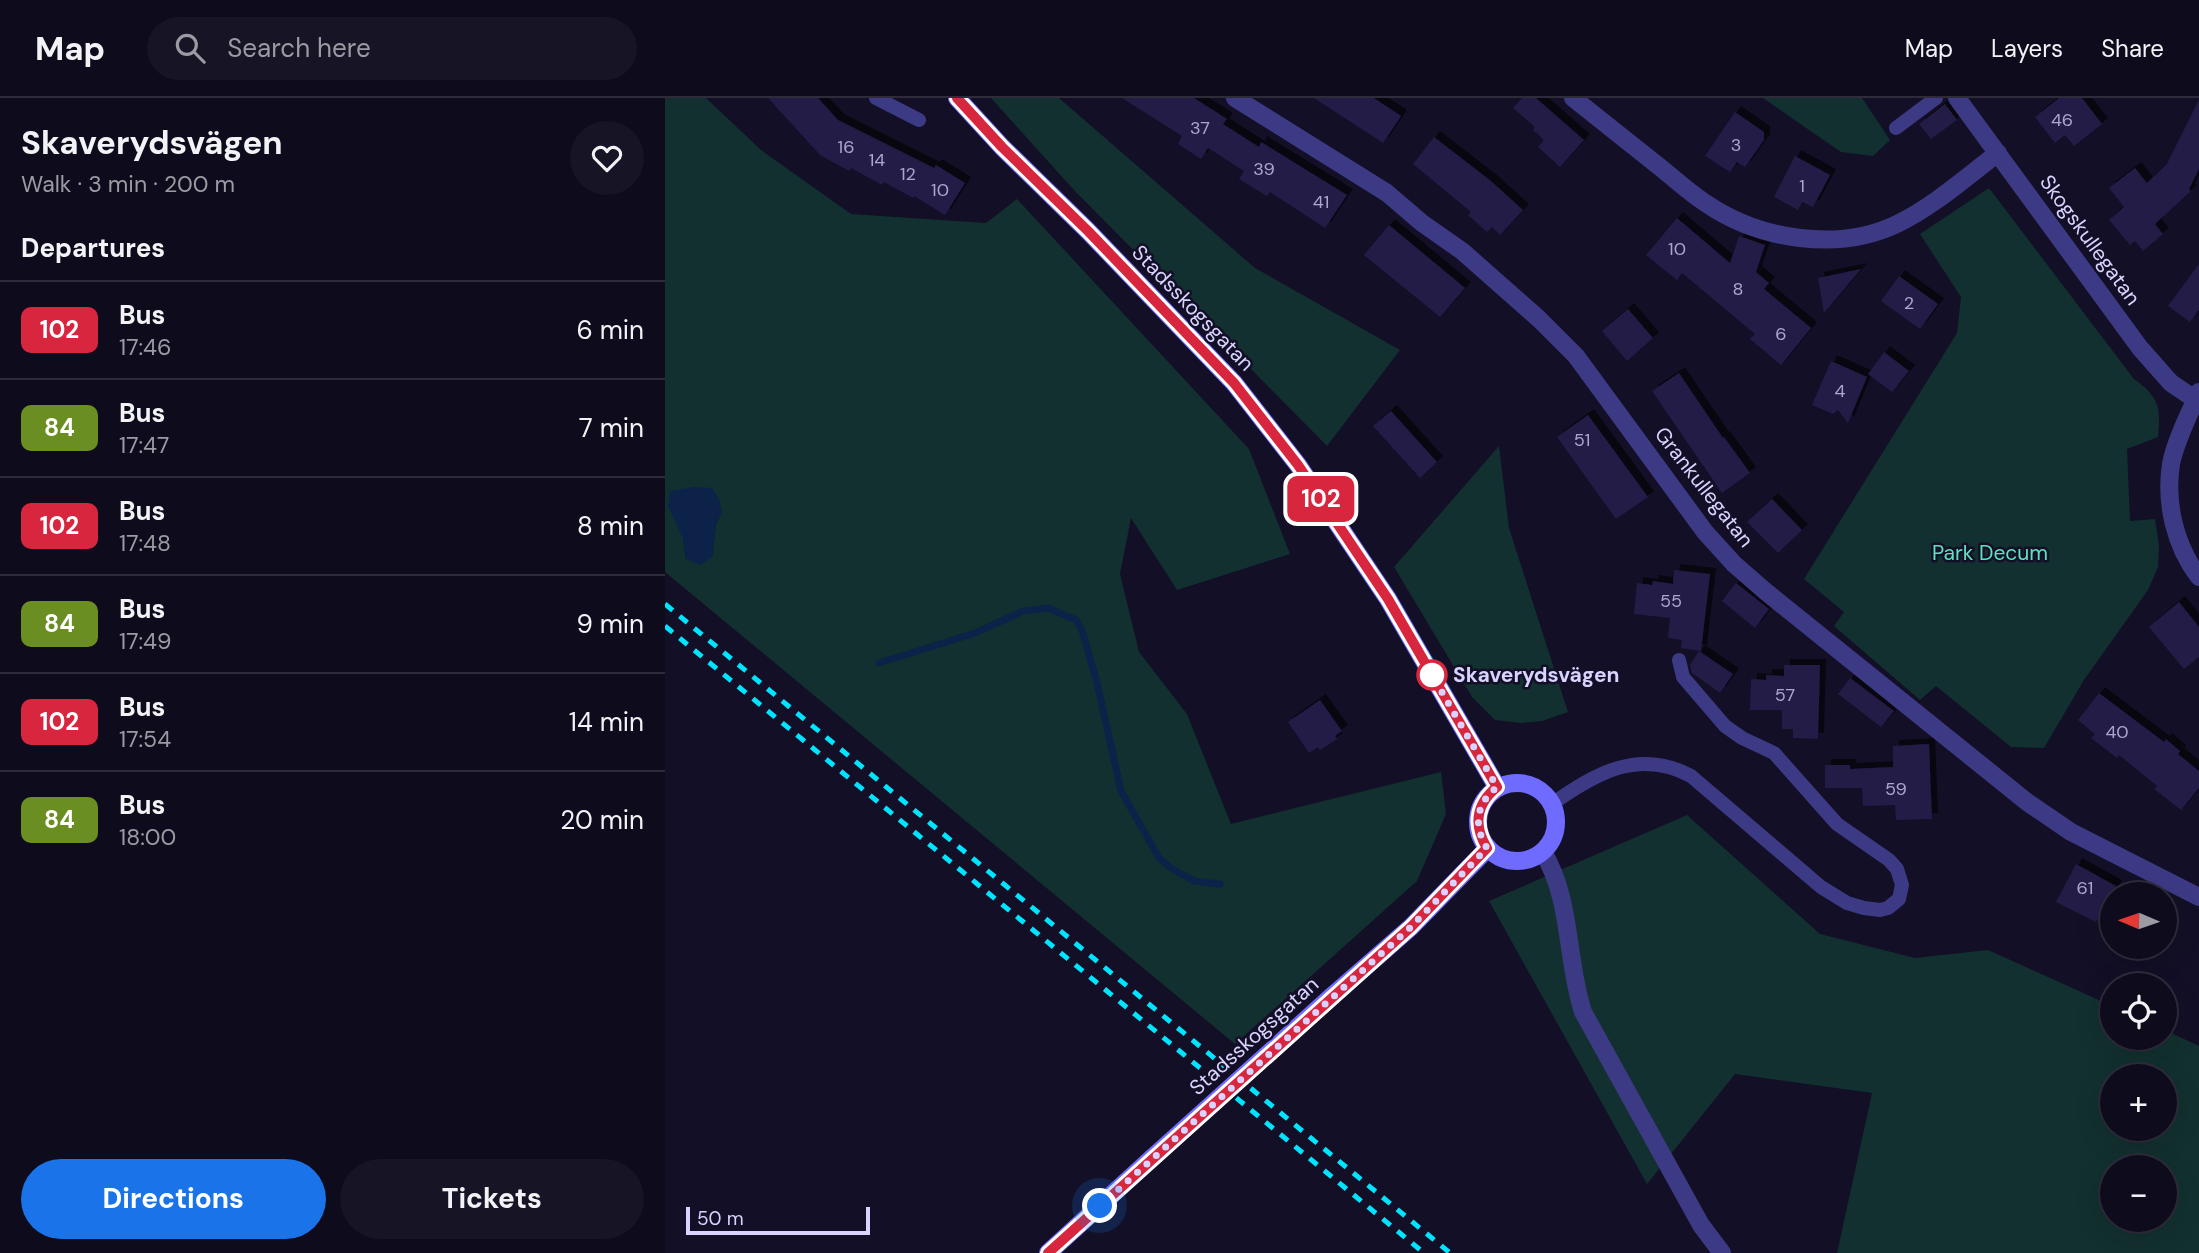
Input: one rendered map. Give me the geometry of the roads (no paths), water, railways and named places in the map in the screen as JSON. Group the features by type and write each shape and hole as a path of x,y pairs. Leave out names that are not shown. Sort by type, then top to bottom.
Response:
{"street":[{"name":"Stadsskogsgatan","path":"957,98 1234,383 1298,465 1388,599 1497,787"},
{"name":"Grankullegatan","path":"1235,98 1387,193 1422,223 1462,251 1539,319 1576,356 1705,532 1734,564 1765,591 2027,802 2071,832 2199,897"},
{"path":"1573,98 1709,205 1741,221 1775,233 1824,240 1865,236 1897,224 1929,205 1998,153"},
{"name":"Skogskullegatan","path":"1957,98 2140,348 2171,383 2198,398"},
{"path":"2198,398 2172,461 2170,484 2178,539 2187,562 2199,578"},
{"path":"1507,783 1529,784 1538,788 1552,804 1557,824 1555,834 1543,852 1525,861 1504,859 1487,848 1481,838 1478,815 1488,794 1497,787 1507,783"},
{"name":"Stadsskogsgatan","path":"1048,1253 1411,927 1487,848"},
{"path":"1543,852 1551,865 1560,895 1569,935 1574,985 1583,1013 1701,1226 1722,1253"}],"lane":[{"path":"876,98 919,120"},
{"path":"1896,128 1936,98"},
{"path":"1552,804 1586,781 1606,772 1645,762 1675,767 1691,776 1822,887 1847,903 1880,910 1888,908 1899,899 1902,885 1897,869 1889,860 1837,824 1774,753 1742,738 1725,726 1683,677 1679,660"}],"water":[{"path":"694,487 712,488 719,499 722,512 716,524 712,557 700,565 686,559 683,539 668,506 670,491"}],"waterway":[{"path":"879,663 975,633 1023,611 1048,608 1076,620 1082,630 1097,683 1121,791 1159,858 1194,881 1220,884"}],"railway":[{"path":"665,604 1450,1253"},
{"path":"665,626 1424,1253"}],"place":[{"name":"Skaverydsvägen","path":"1432,675"}],"park label":[{"name":"Park Decum","path":"1990,553"}]}
